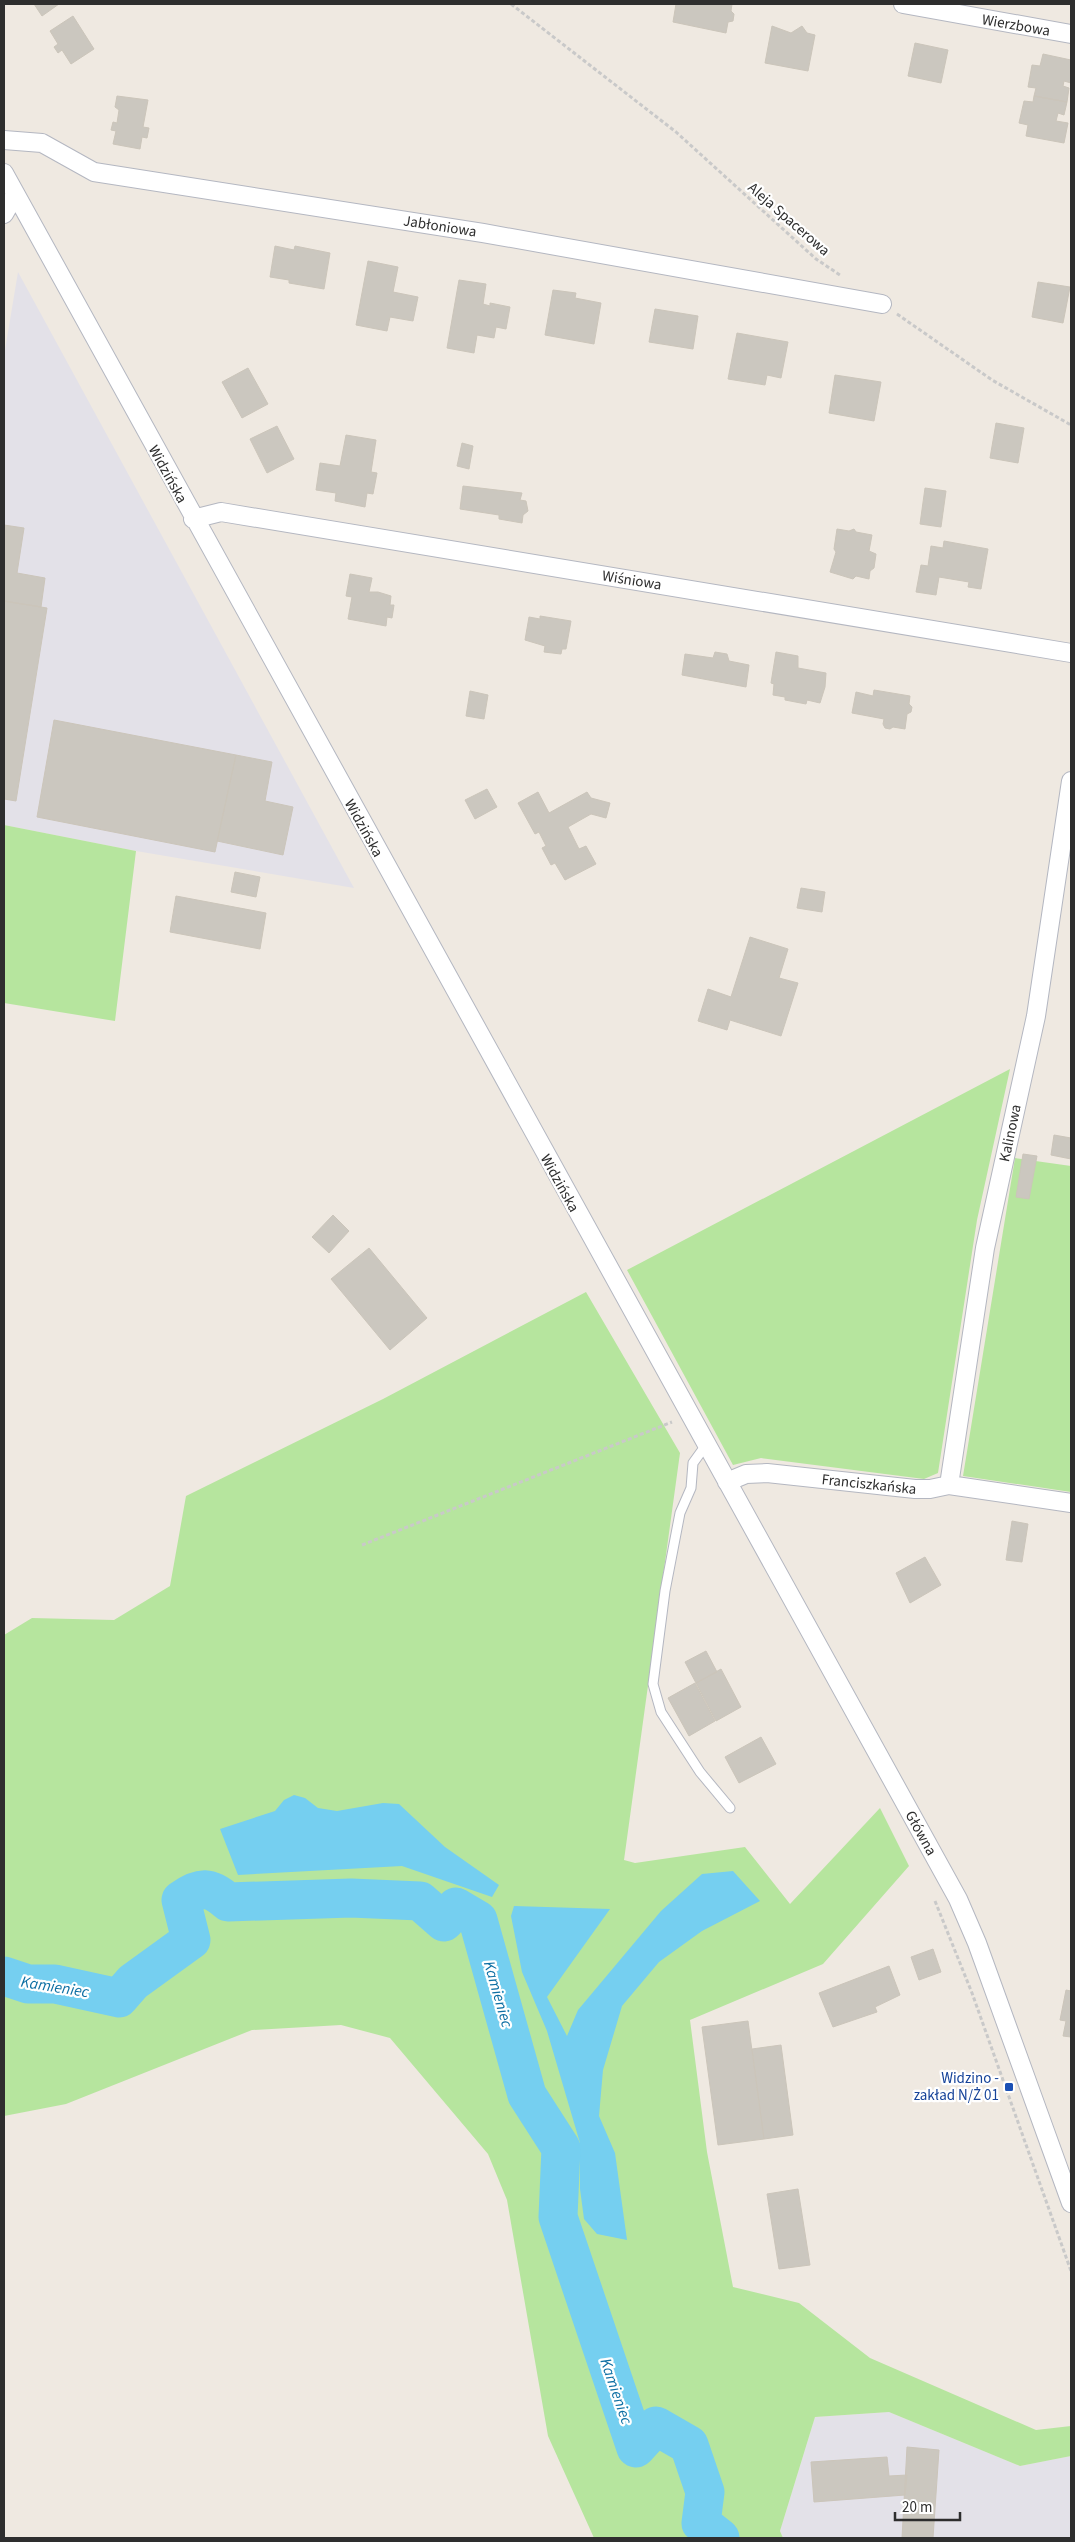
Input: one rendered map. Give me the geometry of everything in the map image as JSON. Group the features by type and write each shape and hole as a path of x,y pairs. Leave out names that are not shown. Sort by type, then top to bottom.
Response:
{"street":[{"name":"Wierzbowa","path":"903,4 1071,34"},
{"name":"Jabłoniowa","path":"4,140 42,143 94,172 482,233 882,304"},
{"name":"Widzińska","path":"4,174 688,1415 727,1482"},
{"path":"4,214 15,195"},
{"name":"Wiśniowa","path":"193,519 222,512 1071,653"},
{"name":"Kalinowa","path":"949,1485 985,1248 1036,1016 1071,781"},
{"name":"Franciszkańska","path":"727,1482 746,1474 767,1473 915,1489 930,1489 949,1485 1071,1503"},
{"name":"Główna","path":"727,1482 958,1900 977,1943 1071,2203"}],"lane":[{"path":"706,1445 693,1463 691,1488 680,1513 665,1591 653,1684 661,1712 700,1772 730,1808"}],"path":[{"name":"Aleja Spacerowa","path":"511,4 676,132 816,259 845,279"},
{"path":"882,304 992,380 1071,425"},
{"path":"665,1414 675,1431"},
{"path":"362,1544 688,1415"},
{"path":"932,1895 972,1993 1071,2271"}],"shaded area":[{"path":"18,272 354,888 136,851 4,825 4,356"},
{"path":"889,2412 1020,2466 1071,2456 1071,2538 783,2538 780,2531 815,2417"}],"green space":[{"path":"4,825 136,851 115,1021 4,1003"},
{"path":"1010,1069 977,1220 938,1473 924,1479 761,1458 733,1465 627,1270"},
{"path":"1015,1158 1071,1166 1071,1492 963,1476"},
{"path":"586,1292 680,1453 624,1860 635,1863 745,1847 790,1904 880,1808 909,1866 823,1964 690,2020 707,2152 733,2287 799,2303 870,2358 1036,2430 1071,2426 1071,2456 1020,2466 889,2412 815,2417 780,2531 783,2538 594,2538 548,2436 507,2200 488,2154 390,2038 341,2025 252,2030 66,2104 4,2116 4,1635 32,1618 114,1620 170,1586 186,1496 383,1399"}],"water":[{"path":"294,1795 305,1798 318,1808 337,1811 383,1803 399,1804 445,1847 499,1885 492,1897 402,1866 238,1875 220,1829 275,1811 284,1800"},
{"path":"733,1871 760,1901 702,1931 659,1962 622,2006 603,2070 599,2116 615,2153 627,2240 597,2234 584,2219 580,2189 580,2143 547,2031 522,1972 511,1916 514,1906 610,1909 547,1997 567,2036 578,2010 661,1911 702,1874"}],"building":[{"path":"34,4 59,4 42,16"},
{"path":"676,4 732,4 733,21 728,22 726,33 673,22"},
{"path":"73,16 94,49 71,64 62,50 58,53 54,47 58,44 50,31"},
{"path":"772,26 791,33 802,26 807,33 815,35 808,71 765,63"},
{"path":"915,43 948,50 941,83 908,76"},
{"path":"1043,54 1071,60 1071,83 1064,81 1063,86 1069,88 1067,102 1034,96 1036,88 1028,87 1032,65 1040,66"},
{"path":"117,96 148,100 143,127 149,128 147,138 142,137 140,149 113,144 116,131 111,130 113,122 117,123 119,110 115,107"},
{"path":"1034,96 1067,102 1064,115 1058,113 1056,121 1068,123 1064,143 1026,136 1028,125 1019,123 1024,101 1033,102"},
{"path":"275,246 294,250 295,246 330,253 324,289 289,283 289,280 270,277"},
{"path":"368,261 398,267 393,292 418,297 413,321 390,317 387,331 356,325"},
{"path":"459,280 486,284 483,304 490,306 490,303 510,307 506,329 496,327 494,338 477,335 474,353 447,348"},
{"path":"1038,282 1070,287 1063,323 1032,317"},
{"path":"553,290 576,293 575,298 601,303 594,344 545,335"},
{"path":"655,309 698,316 693,349 649,342"},
{"path":"737,333 788,342 781,378 767,375 765,385 728,379"},
{"path":"248,368 268,404 242,418 222,382"},
{"path":"835,375 881,382 874,421 829,413"},
{"path":"996,423 1024,428 1018,463 990,458"},
{"path":"277,426 294,459 267,473 250,439"},
{"path":"346,435 376,440 371,472 377,473 373,494 367,493 365,507 335,501 336,493 316,490 320,463 340,466"},
{"path":"462,443 473,446 469,469 457,466"},
{"path":"463,486 522,493 520,500 526,501 528,511 523,515 522,523 499,519 499,515 460,509"},
{"path":"925,488 946,491 941,527 920,524"},
{"path":"4,525 24,528 17,573 45,578 41,607 4,601"},
{"path":"837,529 849,531 854,529 856,532 872,535 869,551 876,554 874,568 870,571 869,579 856,576 853,579 830,572 836,552 834,549"},
{"path":"944,541 988,549 981,589 968,587 969,582 939,577 936,595 916,592 921,565 928,566 931,546 943,548"},
{"path":"350,574 372,578 369,592 378,592 391,596 390,605 394,605 392,618 387,617 386,626 348,619 352,597 346,596"},
{"path":"4,601 47,608 16,801 4,799"},
{"path":"540,616 571,621 566,649 562,649 561,654 544,652 545,646 525,640 529,617 540,619"},
{"path":"715,652 727,654 729,661 749,665 746,687 682,675 685,654 713,658"},
{"path":"776,652 798,656 798,668 826,673 825,687 820,703 807,700 806,704 785,700 785,697 773,695 774,684 771,683"},
{"path":"874,690 910,696 909,704 912,707 911,712 907,714 905,729 885,728 883,724 884,719 852,713 856,692 873,696"},
{"path":"470,691 488,695 484,719 466,716"},
{"path":"54,720 236,755 215,852 37,817"},
{"path":"236,755 272,762 265,801 293,807 283,855 217,841"},
{"path":"487,789 497,807 475,819 465,800"},
{"path":"538,792 549,813 587,792 591,798 610,803 606,818 591,814 568,827 579,849 586,846 596,864 565,880 555,863 551,865 542,848 546,846 539,832 535,834 518,803"},
{"path":"235,872 260,877 256,897 231,892"},
{"path":"801,888 825,892 822,912 797,908"},
{"path":"176,896 266,913 260,949 170,932"},
{"path":"750,937 788,949 779,978 798,983 781,1036 730,1020 727,1030 698,1021 708,989 731,997"},
{"path":"1054,1135 1071,1138 1071,1159 1051,1155"},
{"path":"1023,1154 1037,1156 1029,1199 1016,1197"},
{"path":"333,1215 349,1231 329,1253 312,1237"},
{"path":"369,1248 427,1318 390,1350 331,1279"},
{"path":"1012,1521 1028,1524 1022,1562 1006,1560"},
{"path":"925,1557 941,1585 910,1603 896,1573"},
{"path":"706,1651 717,1672 696,1683 685,1662"},
{"path":"721,1669 741,1707 716,1721 696,1683"},
{"path":"695,1683 715,1721 689,1736 668,1698"},
{"path":"761,1737 776,1764 739,1783 725,1757"},
{"path":"933,1949 941,1972 919,1980 911,1957"},
{"path":"889,1966 900,1995 875,2007 877,2012 833,2027 819,1993"},
{"path":"1066,1990 1071,1991 1071,2037 1063,2036 1066,2021 1060,2020"},
{"path":"748,2021 764,2139 718,2145 702,2027"},
{"path":"781,2045 793,2135 764,2139 752,2049"},
{"path":"798,2189 810,2265 779,2269 767,2194"},
{"path":"907,2447 939,2450 933,2538 902,2538"},
{"path":"887,2457 889,2476 907,2475 905,2495 814,2502 811,2462"}],"waterway":[{"name":"Kamieniec","path":"4,1976 28,1984 55,1984 119,1998 133,1982 191,1940 181,1900 199,1890 216,1893 228,1902 351,1898 420,1901 444,1922 456,1907 478,1920 527,2095 561,2148 558,2217 636,2448 656,2426 689,2445 705,2492 701,2523 720,2538"}],"place":[{"name":"Widzino - zakład N/Ż 01","path":"1009,2087"}]}
